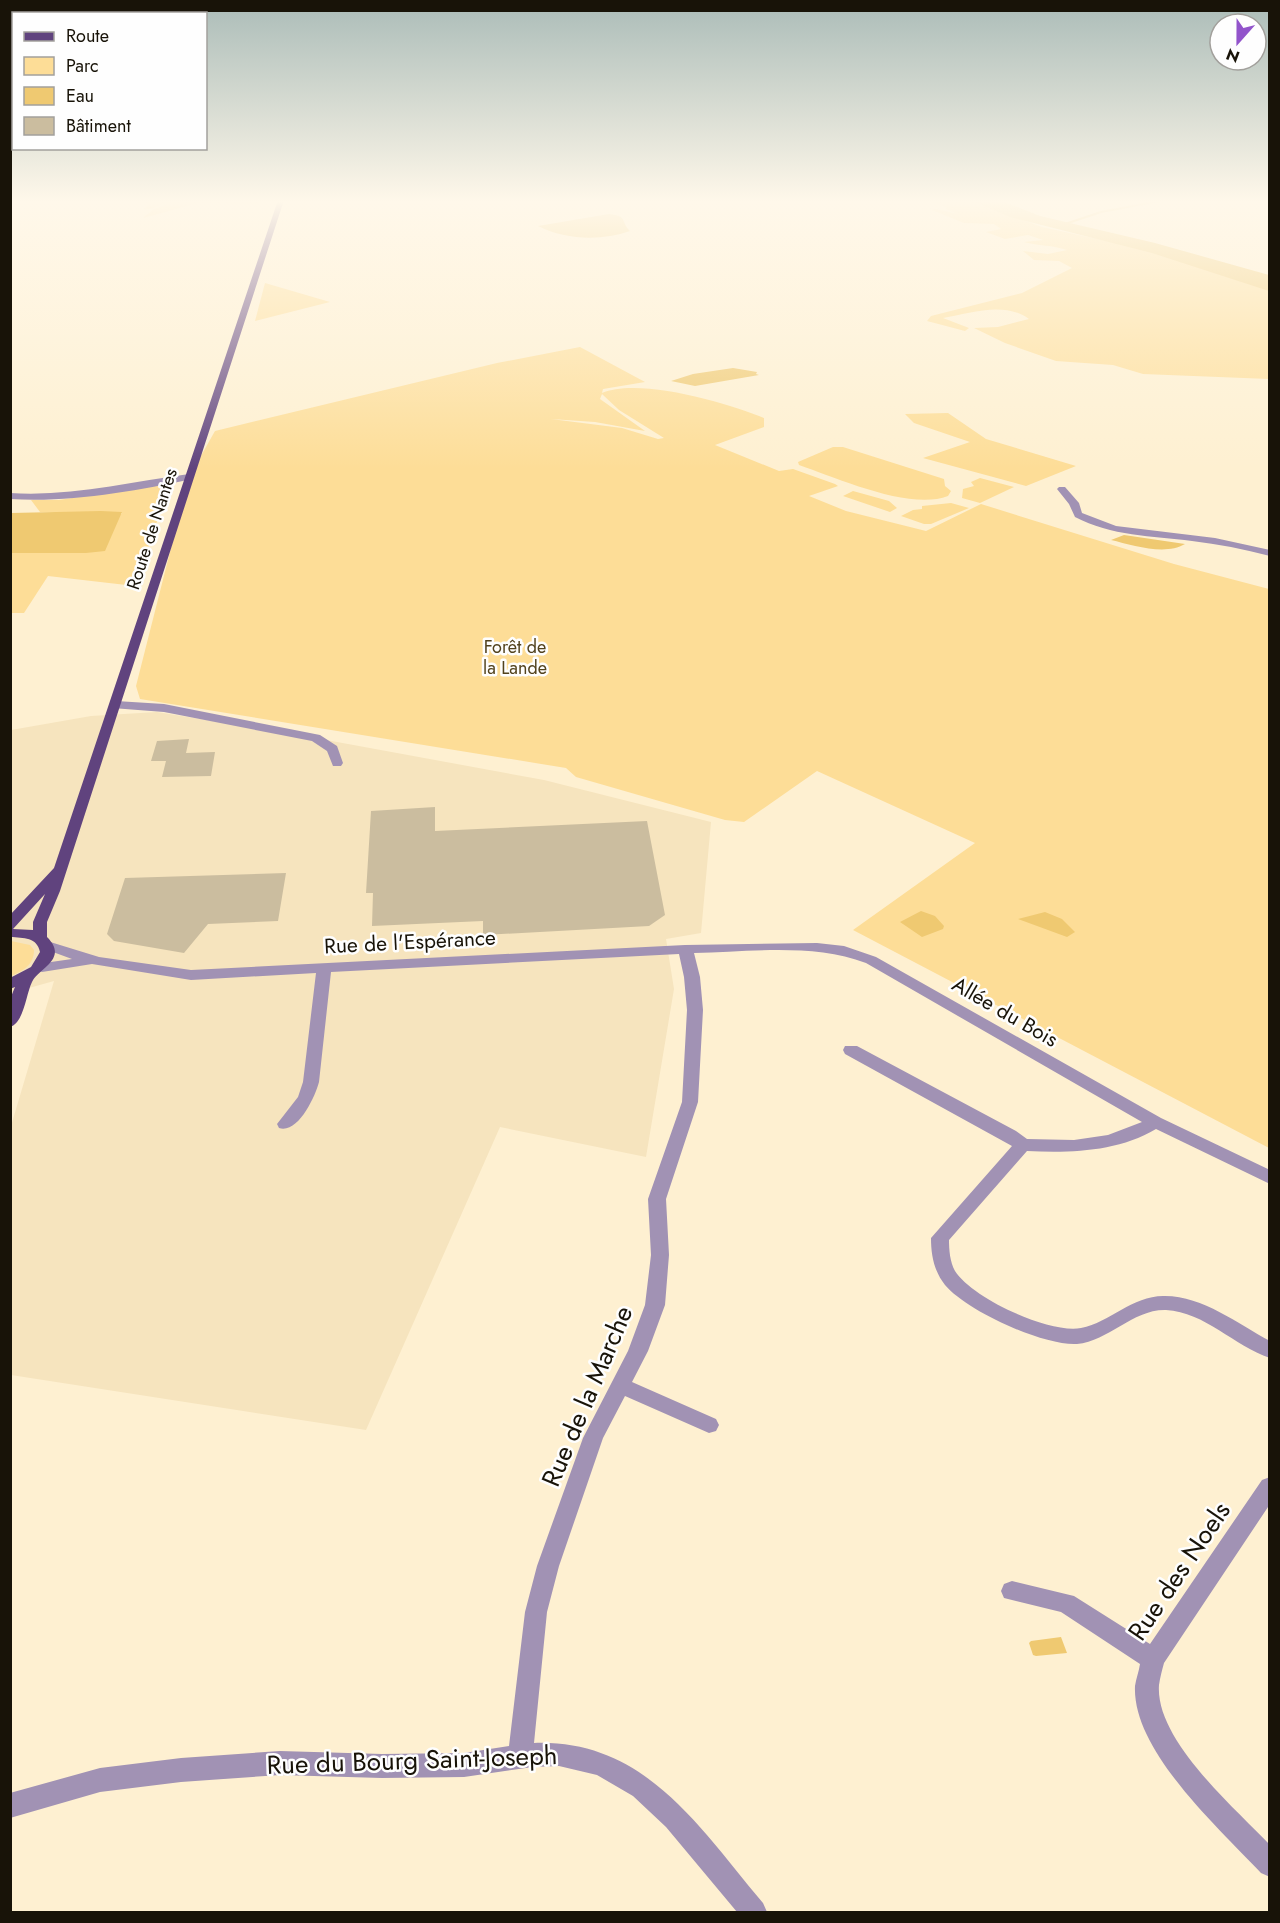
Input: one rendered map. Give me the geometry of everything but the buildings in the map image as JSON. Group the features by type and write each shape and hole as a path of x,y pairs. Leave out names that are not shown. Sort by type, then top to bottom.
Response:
{"main road":[{"name":"Route de Nantes","path":"42,967 49,952 44,942 40,922 53,891 116,705 251,290"},
{"name":"Route de Nantes","path":"10,925 59,869"},
{"path":"10,933 29,934 44,942"},
{"path":"10,984 26,978 42,967"},
{"path":"10,1022 26,978"}],"street":[{"path":"10,496 48,499 68,497 189,477"},
{"path":"1062,489 1074,503 1078,515 1106,526 1140,533 1227,543 1269,553"},
{"path":"116,705 164,708 316,738 333,749 337,763"},
{"name":"Rue de l'Espérance","path":"44,942 62,952 191,975 694,949"},
{"name":"Allée du Bois","path":"694,949 817,947 844,950 871,960 1155,1122 1269,1178"},
{"name":"Rue de la Marche","path":"520,1756 529,1662 536,1612 542,1589 578,1475 593,1438 638,1351 655,1305 660,1255 657,1199 690,1102 695,1010 692,977 694,949"},
{"name":"Rue de l'Espérance","path":"42,967 86,962 121,964"},
{"path":"285,1124 306,1099 311,1082 324,968"},
{"path":"851,1050 1023,1144 1046,1146 1113,1141 1146,1129 1155,1122"},
{"path":"1023,1144 940,1238 940,1257 953,1283 966,1293 1021,1323 1050,1333 1076,1336 1092,1333 1135,1309 1151,1303 1169,1303 1190,1308 1269,1350"},
{"path":"620,1385 709,1425"},
{"name":"Rue des Noels","path":"1269,1486 1153,1659 1146,1674 1152,1720 1166,1745 1196,1786 1269,1864"},
{"path":"1012,1592 1066,1603 1153,1659"},
{"name":"Rue du Bourg Saint-Joseph","path":"10,1806 100,1780 181,1770 280,1763 382,1766 464,1765 520,1756 559,1754 601,1764 642,1786 675,1818 754,1912"}],"shaded area":[{"path":"157,712 299,735 544,780 711,822 701,933 666,939 674,989 646,1157 500,1127 366,1430 11,1375 11,1126 54,981 11,993 11,730 91,716"}],"green space":[{"path":"263,290 288,290 330,302 255,321"},
{"path":"1029,290 1269,290 1269,379 1143,374 1113,365 1056,361 1005,343 974,328 998,327 1029,319 998,309 943,318 969,328 965,331 927,321 931,316"},
{"name":"Forêt de la Lande","path":"580,347 645,382 603,389 602,393 618,389 660,390 707,399 764,418 764,427 715,445 779,471 793,469 835,484 838,486 809,496 846,511 926,531 981,504 1174,564 1269,589 1269,1148 853,930 975,843 817,771 744,822 725,820 576,777 566,768 140,699 136,686 189,477 215,431 497,363","holes":["602,394 619,410 664,438 658,439 622,428 551,419 595,422 645,431 600,399"]},
{"path":"948,413 986,439 1076,466 1026,486 923,458 970,442 914,423 905,414"},
{"path":"833,447 843,447 944,479 945,486 951,491 948,496 932,500 894,496 799,465 798,462"},
{"path":"980,478 1014,487 980,503 962,498 963,489 974,486 971,482"},
{"path":"164,484 167,492 135,586 48,576 24,613 11,613 11,553 86,553 122,513 40,512 31,500 59,500"},
{"path":"853,491 889,501 897,508 890,512 843,496"},
{"path":"951,503 969,508 931,524 924,524 901,516 913,510 922,509 922,506"},
{"path":"11,941 30,945 34,950 34,955 24,970 11,976"}],"water":[{"path":"733,368 757,372 756,374 759,375 695,386 671,381 693,374"},
{"path":"122,512 105,551 11,553 11,513"},
{"path":"1124,535 1185,544 1168,549 1158,549 1111,540"},
{"path":"921,911 935,916 944,926 943,929 922,937 900,922"},
{"path":"1045,912 1062,919 1075,932 1067,937 1018,919"},
{"path":"1061,1637 1067,1653 1033,1655 1029,1643 1031,1641"}]}
